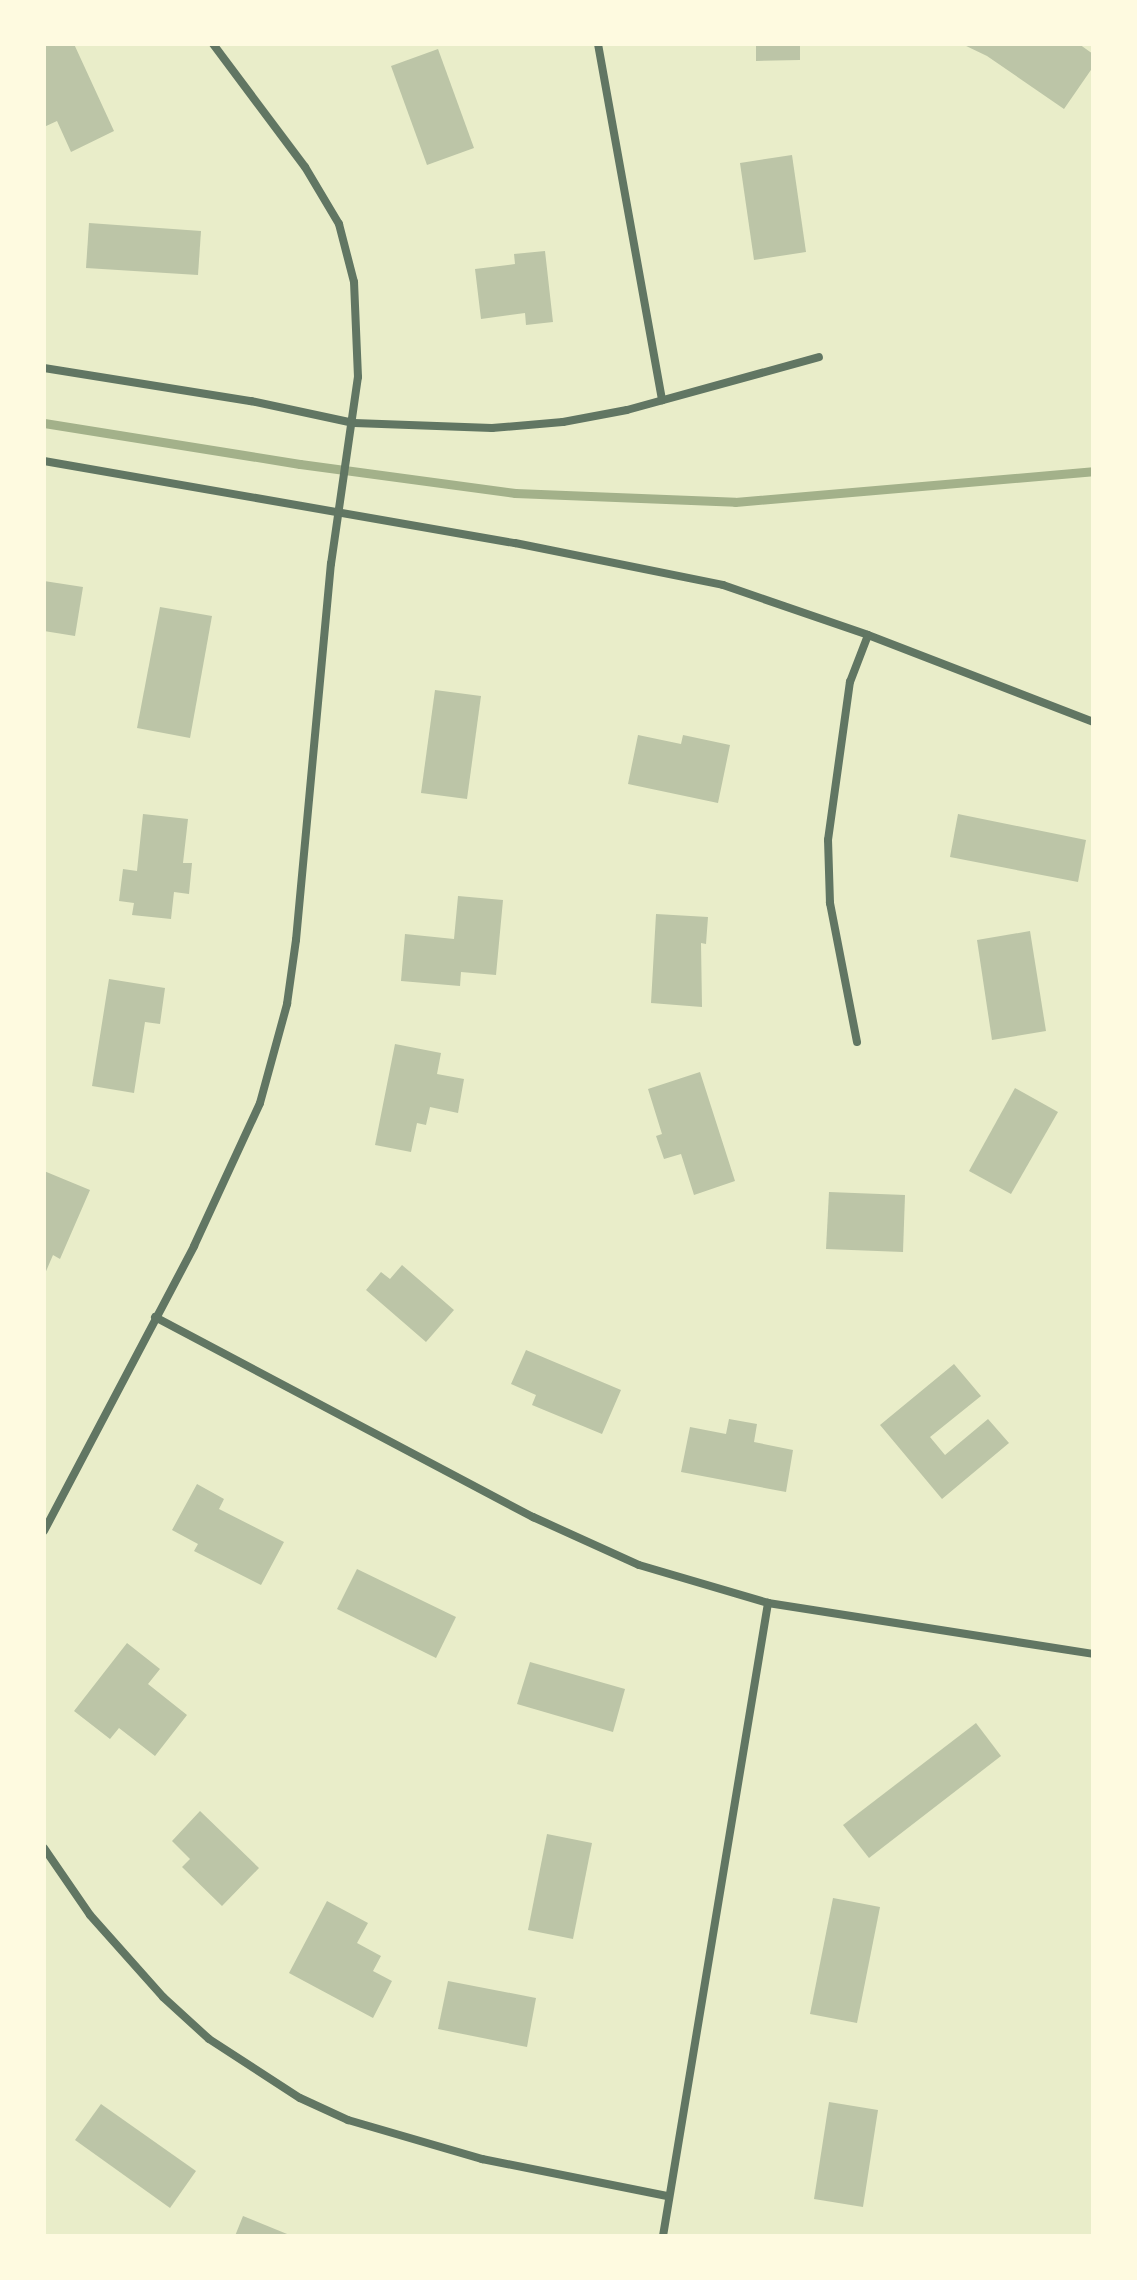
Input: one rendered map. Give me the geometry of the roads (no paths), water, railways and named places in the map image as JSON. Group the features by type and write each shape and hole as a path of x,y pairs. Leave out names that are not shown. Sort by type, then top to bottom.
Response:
{"street":[{"path":"44,1531 239,1152 260,1103 277,1045 296,940 331,564 354,423 359,339 354,282 339,224 305,167 213,44"},
{"path":"598,44 662,400"},
{"path":"44,368 251,401 354,423 492,428 563,422 662,400 819,357"},
{"path":"44,461 339,512 723,585 868,635 1093,722"},
{"path":"857,1042 830,903 828,840 850,682 868,635"},
{"path":"155,1317 546,1523 639,1565 768,1603 1093,1654"},
{"path":"663,2236 768,1603"},
{"path":"44,1848 90,1915 163,1997 209,2039 300,2098 348,2120 468,2156 668,2196"}],"waterway":[{"path":"44,423 300,464 515,493 735,502 1093,471"}]}
